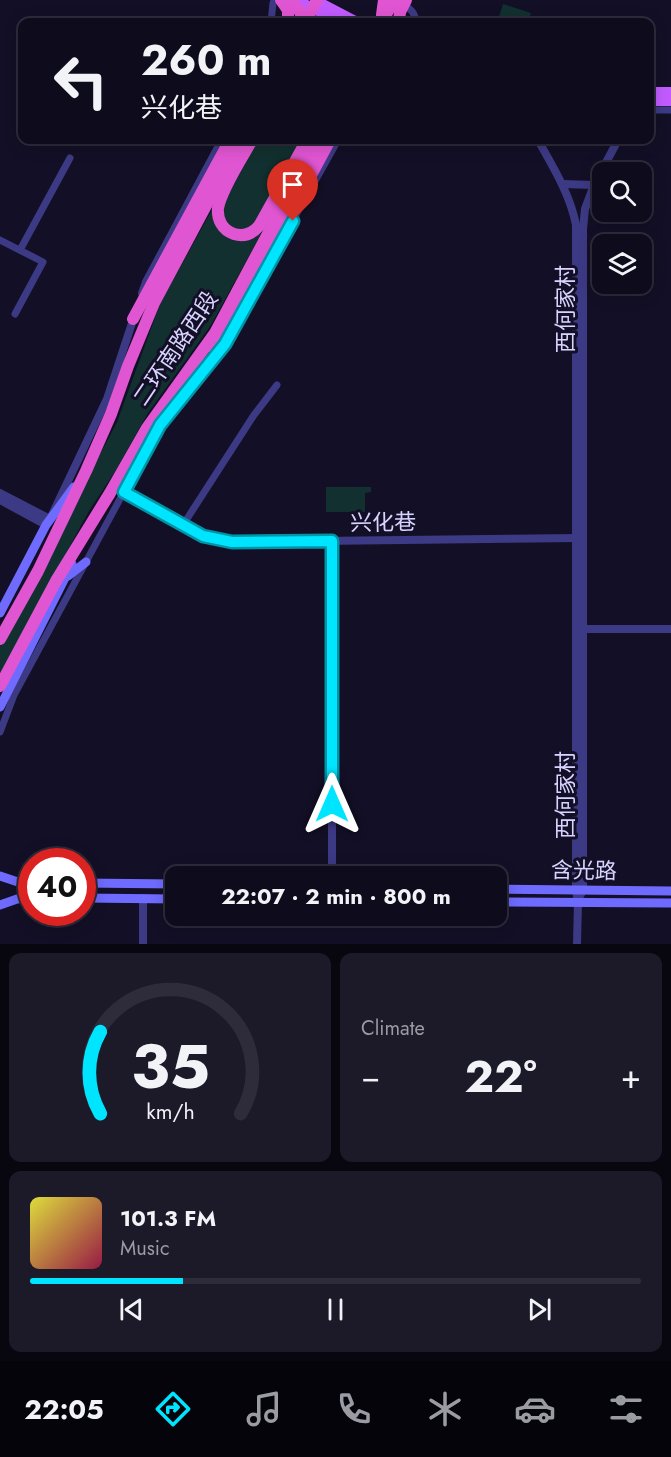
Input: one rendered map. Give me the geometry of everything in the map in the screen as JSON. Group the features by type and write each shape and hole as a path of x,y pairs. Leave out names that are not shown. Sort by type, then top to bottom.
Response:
{"highway":[{"path":"291,0 303,18"},
{"path":"307,18 316,0"},
{"path":"382,18 384,0"},
{"path":"385,18 395,0"},
{"path":"275,1 288,10 288,18"},
{"path":"399,18 400,12 409,2"},
{"path":"133,320 228,144"},
{"name":"二环南路西段","path":"0,639 38,571 86,471 154,303 239,144"},
{"path":"250,144 226,188 218,214 223,226 231,233 240,235 253,233 267,215 305,144"},
{"name":"二环南路西段","path":"0,686 147,428 219,334 316,144"},
{"path":"219,334 328,144"},
{"path":"226,188 226,166 242,158"},
{"path":"267,215 287,198 289,172"},
{"path":"172,393 211,361"}],"main road":[{"path":"297,0 331,18"},
{"path":"316,0 350,18"},
{"path":"654,92 671,92"},
{"path":"654,101 671,101"},
{"path":"0,613 48,522 86,471"},
{"path":"61,579 86,562"},
{"name":"二环南路西段","path":"0,707 61,579"},
{"path":"0,876 18,882"},
{"path":"96,883 165,884"},
{"name":"含光路","path":"507,889 671,891"},
{"path":"0,905 18,898"},
{"path":"96,898 165,899"},
{"name":"含光路","path":"507,902 671,903"}],"street":[{"path":"395,0 409,2 416,18"},
{"path":"273,18 275,1"},
{"path":"654,110 671,110"},
{"path":"48,522 107,399 146,282 220,144"},
{"path":"0,732 14,695 160,425 225,344 336,144"},
{"name":"西何家村","path":"540,144 563,184 573,209 576,225 580,630 578,944"},
{"name":"西何家村","path":"606,162 616,144"},
{"path":"20,250 70,158"},
{"path":"563,184 592,185"},
{"name":"西何家村","path":"579,538 584,229 585,209 592,190"},
{"path":"0,240 43,262 15,314"},
{"path":"183,525 254,415 277,385"},
{"name":"兴化巷","path":"124,492 203,536 232,542 579,538"},
{"path":"0,493 48,522"},
{"path":"0,500 48,522"},
{"path":"332,541 332,866"},
{"path":"580,630 671,629"},
{"path":"143,898 143,944"}],"green space":[{"path":"503,4 531,13 529,18 499,18"},
{"path":"256,144 301,144 256,225 240,231 229,227 222,212 224,203"},
{"path":"214,206 215,221 248,240 261,234 211,325 148,413 116,470 89,511 0,674 0,646 117,422 160,304"},
{"path":"326,487 371,487 371,492 365,493 365,512 326,512"}],"route":[{"path":"293,221 225,344 160,425 124,492 203,536 232,542 332,541 332,804"}]}
